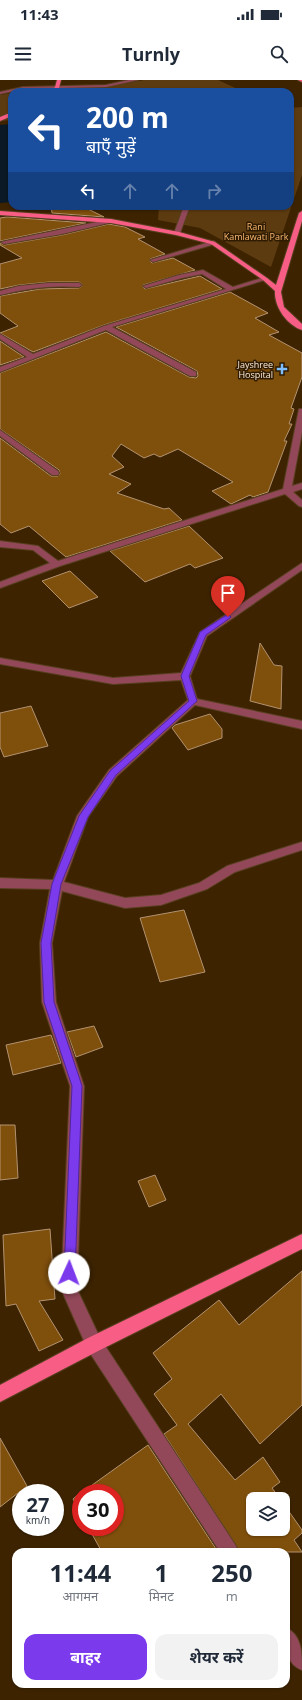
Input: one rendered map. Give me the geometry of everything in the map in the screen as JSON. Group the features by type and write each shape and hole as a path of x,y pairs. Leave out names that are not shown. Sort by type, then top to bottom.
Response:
{"main road":[{"path":"0,213 111,221 177,232 213,243 265,278 278,291"},
{"path":"302,213 288,258 280,276 278,291 278,303 289,317 302,328"},
{"path":"0,1394 94,1344 302,1241"}],"street":[{"path":"80,88 106,86 136,80"},
{"path":"177,232 185,210"},
{"path":"4,242 62,232 111,221"},
{"path":"153,260 213,243"},
{"path":"146,286 181,276 203,272 232,289"},
{"path":"0,370 106,327 265,278"},
{"path":"0,293 17,288 52,283 79,285"},
{"path":"106,327 193,374"},
{"path":"0,336 32,356"},
{"path":"287,492 302,411"},
{"path":"0,432 55,473"},
{"path":"0,585 56,564 302,486"},
{"path":"287,492 302,504"},
{"path":"0,544 35,548 56,564"},
{"path":"193,701 185,676 203,634 302,566"},
{"path":"0,661 113,681 185,676"},
{"path":"193,701 302,725"},
{"path":"193,701 113,773 84,816 57,884 46,943 49,1002 77,1086 69,1289 94,1344 227,1548"},
{"path":"0,883 57,884 125,903 161,900 203,886 231,869 302,846"},
{"path":"290,1642 302,1661"}],"green space":[{"path":"144,80 218,80 235,88 100,88"},
{"path":"8,94 8,120 0,121 0,95"},
{"name":"Rani Kamlawati Park","path":"302,107 302,175 294,199 294,108"},
{"name":"Rani Kamlawati Park","path":"159,210 290,210 271,267 200,228 158,220"}],"water":[{"path":"8,124 8,202 0,203 0,125"}],"building":[{"path":"52,210 90,210 104,217 52,213"},
{"path":"7,217 86,223 0,241 0,218"},
{"path":"109,224 125,227 145,237 138,239 165,254 150,259 149,260 152,263 173,258 195,270 143,285 142,286 145,289 200,276 222,289 104,325 33,352 0,333 18,326 0,313 0,296 40,289 79,288 83,285 79,282 49,282 19,285 0,289 0,264 22,258 0,245 0,243 4,245 62,235"},
{"path":"230,292 268,313 255,318 279,332 269,335 302,353 302,377 291,408 294,409 289,424 292,424 284,441 287,441 268,492 253,497 250,495 231,504 212,491 233,482 178,449 160,457 154,454 144,458 121,444 112,456 124,467 109,474 131,484 117,493 164,509 169,508 182,520 66,557 29,526 11,533 0,524 0,438 51,476 58,476 60,474 59,470 0,429 0,373 106,332 189,377 196,378 198,376 197,371 116,327"},
{"path":"0,341 24,357 0,365"},
{"path":"189,526 223,558 195,568 190,564 145,582 110,551"},
{"path":"70,571 98,597 69,608 42,581"},
{"path":"260,643 274,665 282,666 281,709 250,701"},
{"path":"31,706 48,746 4,757 0,747 0,713"},
{"path":"210,714 222,729 222,738 188,750 172,728 175,725"},
{"path":"184,910 205,972 160,982 140,918"},
{"path":"94,1026 103,1047 76,1057 67,1032"},
{"path":"51,1035 61,1063 13,1075 6,1045"},
{"path":"0,1125 15,1125 18,1178 0,1180"},
{"path":"155,1175 166,1200 149,1207 138,1181"},
{"path":"50,1229 55,1299 39,1301 63,1340 39,1351 16,1304 6,1306 3,1235"},
{"path":"302,1271 302,1405 260,1444 221,1394 188,1424 235,1480 263,1457 280,1482 272,1488 275,1492 246,1492 246,1536 290,1536 290,1513 302,1530 302,1533 294,1540 302,1552 290,1552 290,1548 237,1548 164,1434 177,1425 154,1394 172,1379 153,1353 219,1300 239,1325"},
{"path":"0,1438 26,1484 12,1484 12,1498 0,1507"},
{"path":"148,1445 215,1548 100,1548 93,1536 124,1536 124,1484 94,1484"}],"place":[{"name":"Jayshree Hospital","path":"282,369"}],"route":[{"path":"69,1273 77,1086 49,1002 46,943 57,884 84,816 113,773 193,701 185,676 203,634 228,617"}]}
